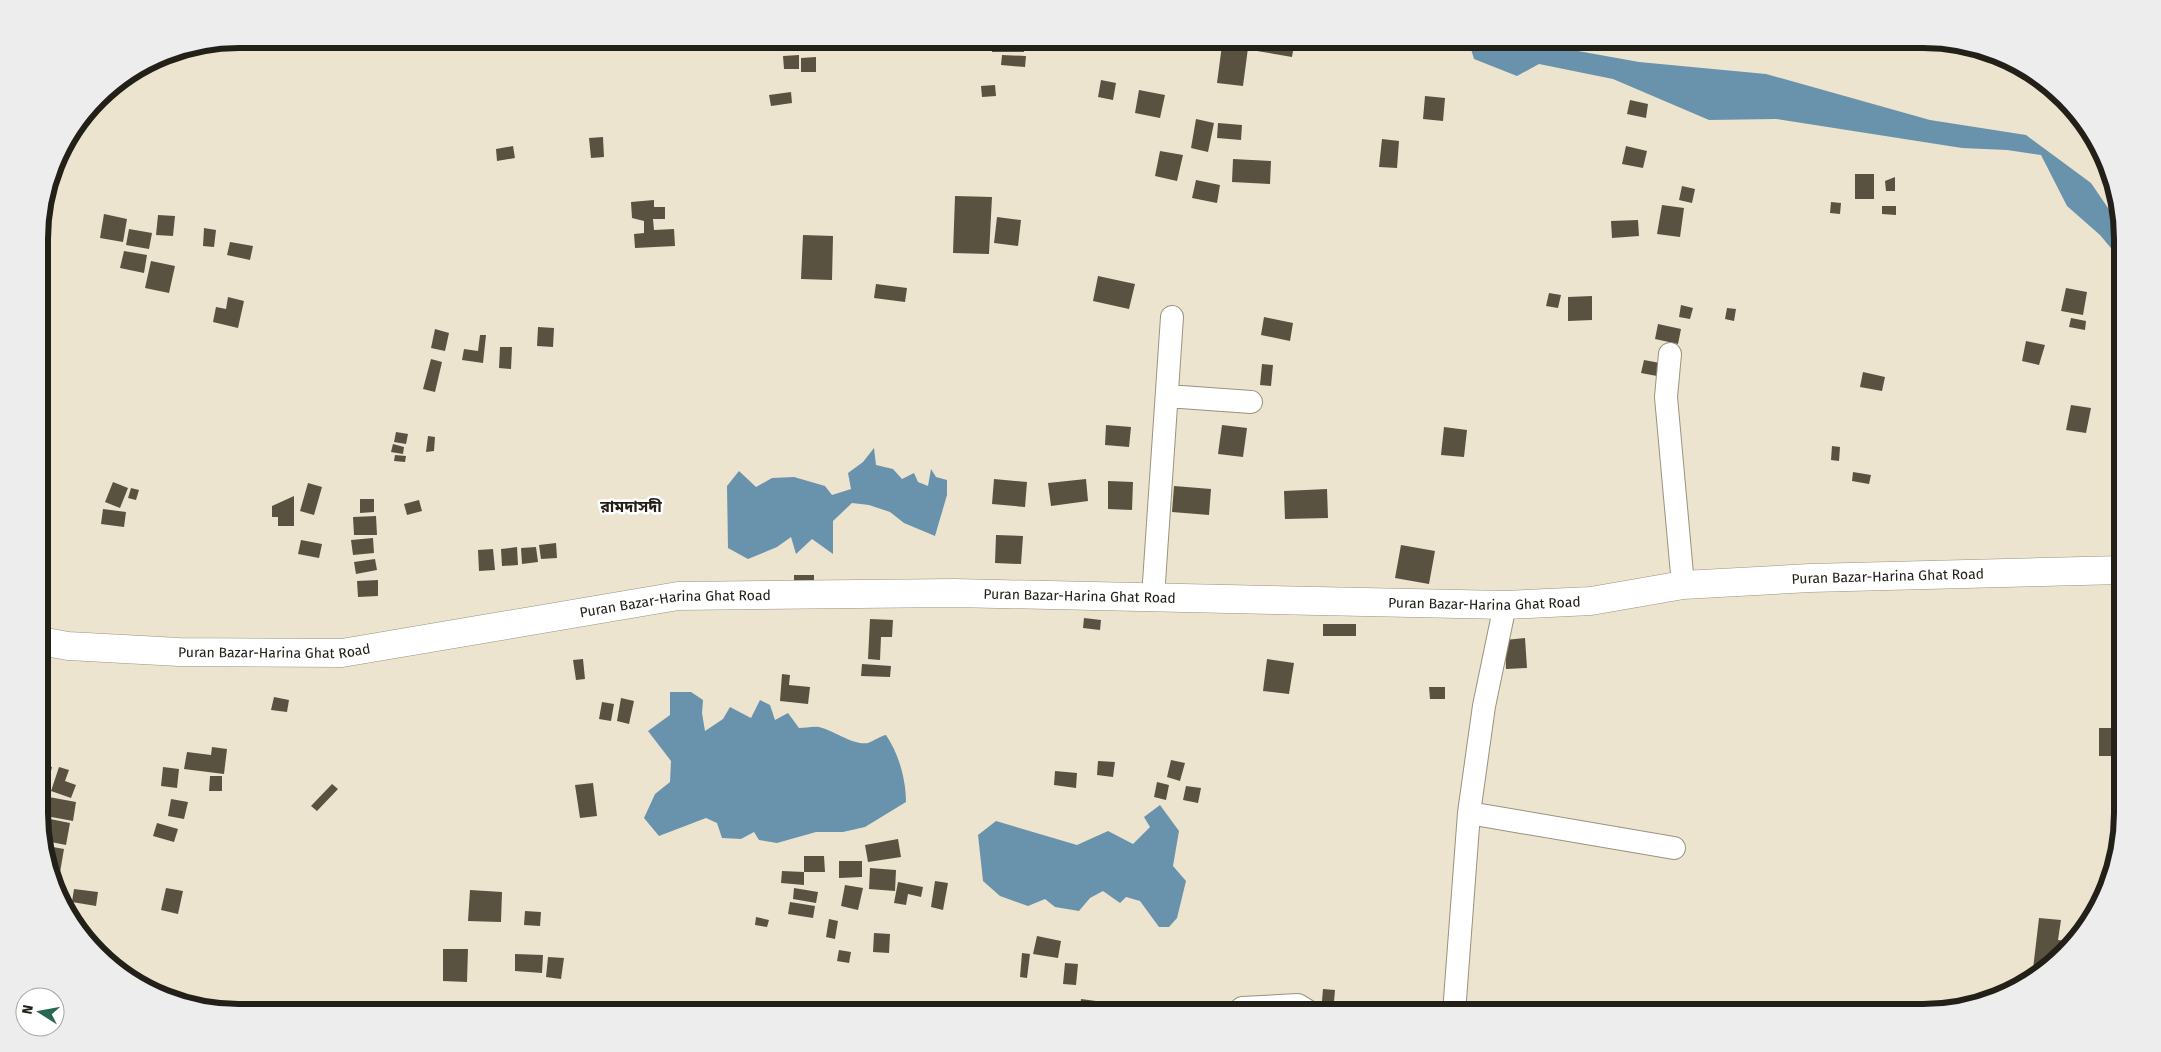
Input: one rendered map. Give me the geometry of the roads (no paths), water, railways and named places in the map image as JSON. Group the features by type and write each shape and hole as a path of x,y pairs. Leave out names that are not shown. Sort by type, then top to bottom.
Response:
{"main road":[{"name":"Puran Bazar-Harina Ghat Road","path":"48,642 68,646 179,652 342,653 678,596 954,593 1505,604 1591,601 1683,585 1810,578 2113,570"}],"street":[{"path":"1153,597 1172,317"},
{"path":"1670,354 1666,397 1683,585"},
{"path":"1167,396 1251,402"},
{"path":"1455,1004 1469,813 1484,706 1505,604"},
{"path":"1469,813 1674,848"}],"water":[{"path":"1471,48 1562,48 1639,62 1766,74 1930,120 2026,135 2091,183 2112,214 2113,250 2100,235 2067,206 2041,155 2007,150 1962,148 1776,119 1709,120 1613,79 1539,64 1517,76 1474,59"},
{"path":"874,448 876,465 893,469 902,479 914,473 918,482 928,486 931,469 936,477 947,480 947,495 935,536 904,523 890,512 869,505 852,503 833,521 833,554 812,539 796,554 791,537 777,547 748,559 728,548 727,486 739,471 756,487 772,478 794,477 825,486 832,495 851,489 848,473 863,462"},
{"path":"670,692 691,692 703,700 702,713 705,731 723,719 730,707 751,718 760,700 770,705 775,720 788,713 799,728 819,727 862,743 868,743 886,735 895,750 901,767 906,802 865,827 843,832 816,832 777,843 759,840 754,832 741,839 722,838 717,823 706,818 659,836 644,818 655,794 670,782 671,761 648,731 670,715"},
{"path":"1160,805 1179,831 1173,866 1186,881 1177,918 1169,927 1159,927 1140,901 1126,897 1120,903 1103,891 1090,898 1079,911 1055,907 1045,899 1028,906 1000,896 983,881 978,835 996,821 1077,845 1108,831 1133,844 1150,827 1144,817"}],"district":[{"name":"রামদাসদী","path":"631,506"}]}
